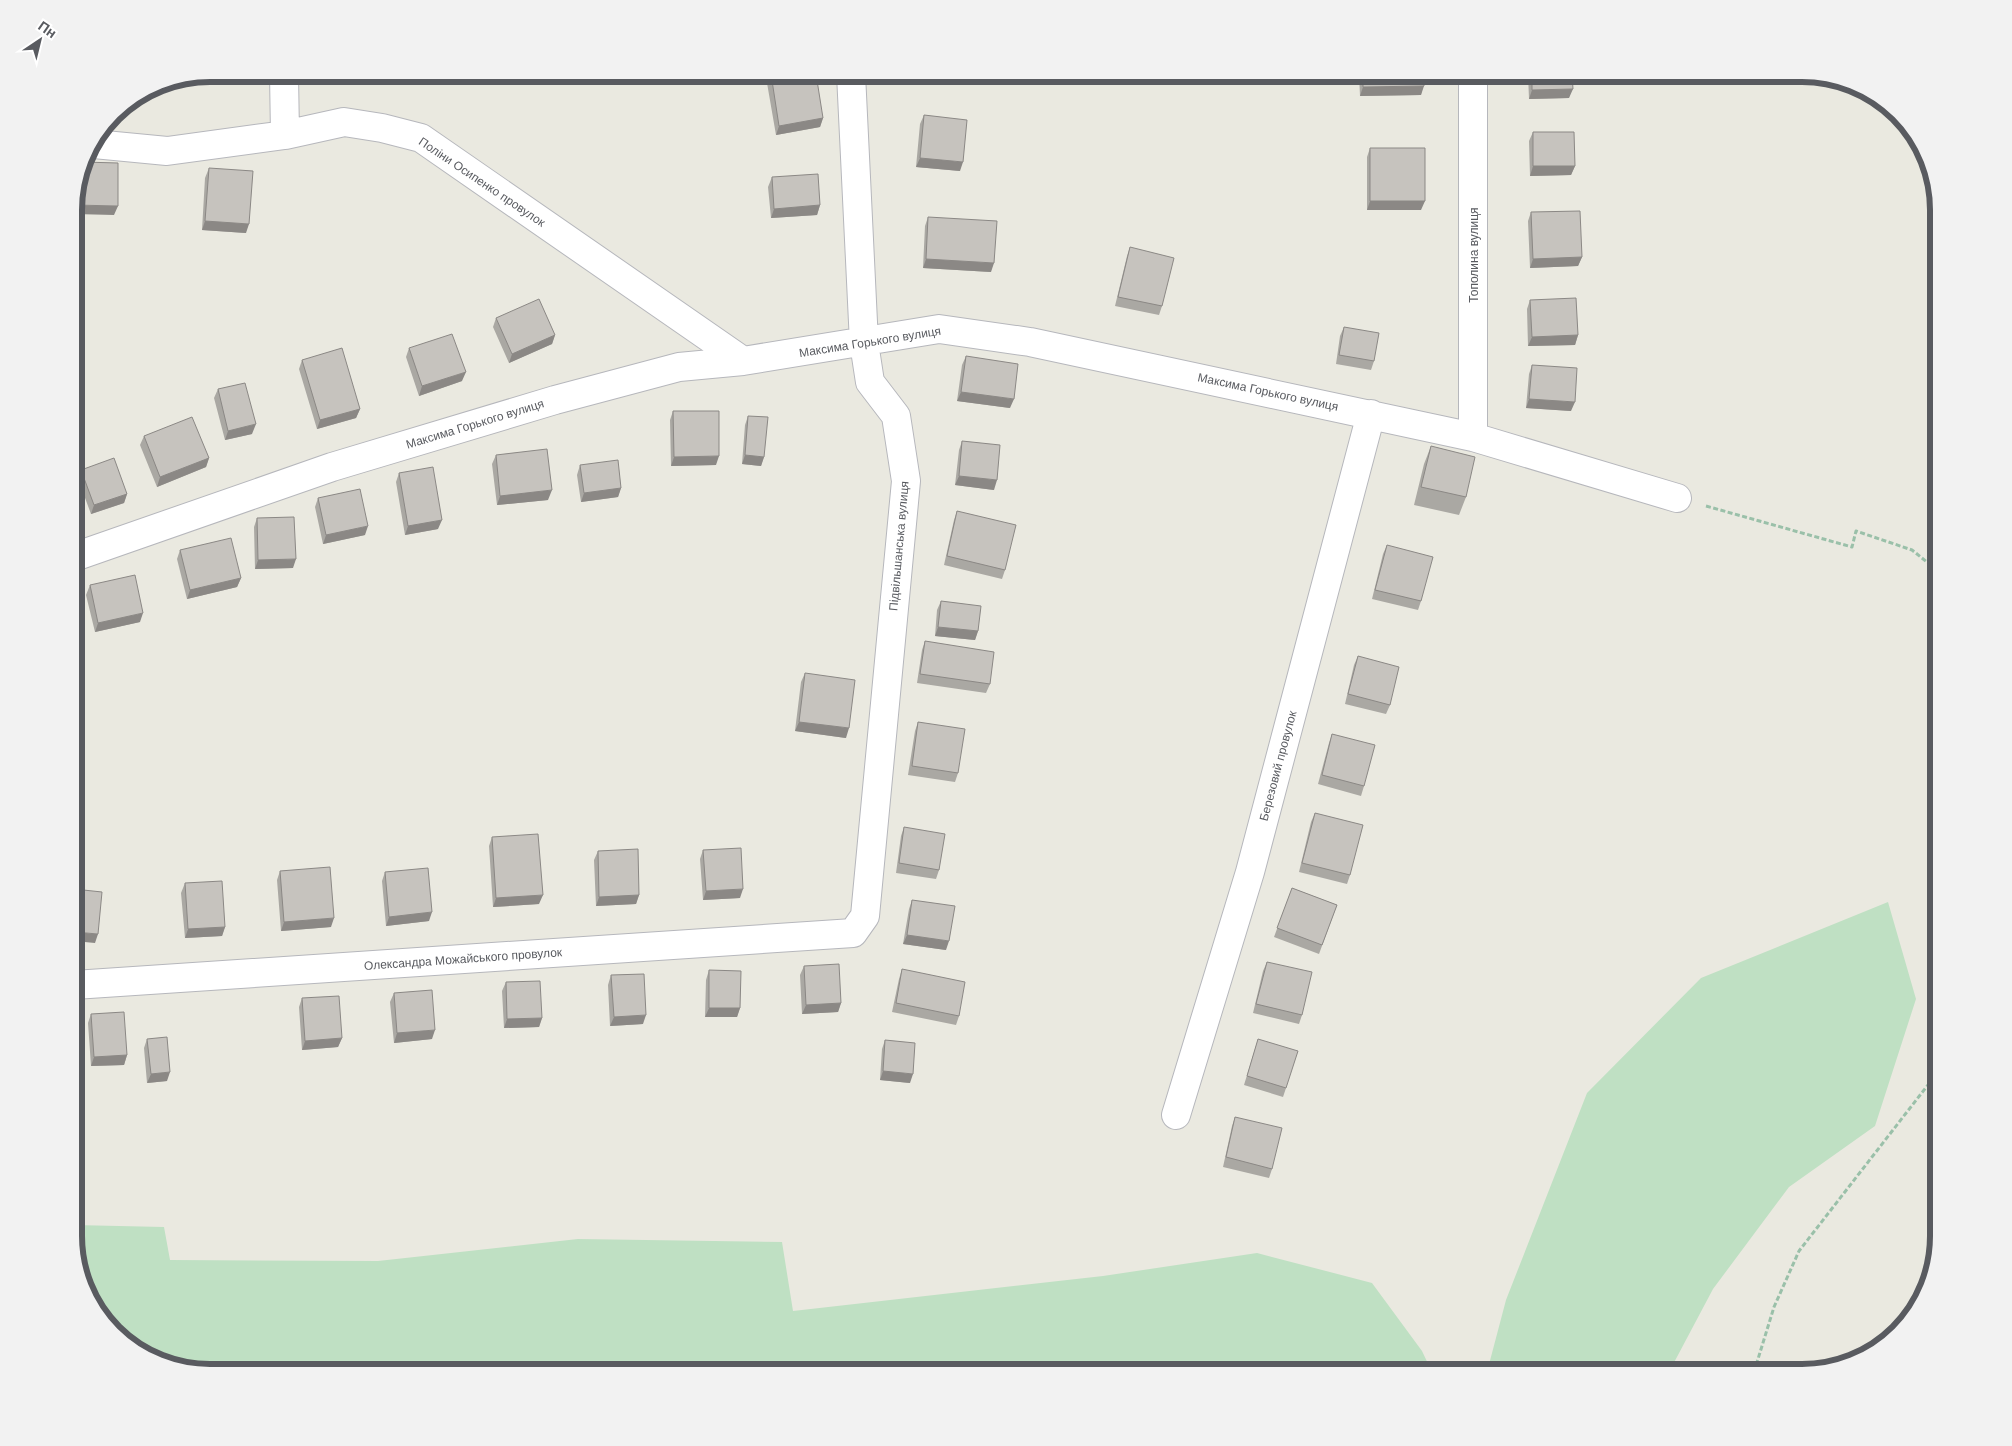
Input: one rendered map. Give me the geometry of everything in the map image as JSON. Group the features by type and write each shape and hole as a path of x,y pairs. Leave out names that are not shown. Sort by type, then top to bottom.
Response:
{"street":[{"path":"284,83 285,136"},
{"name":"Підвільшанська вулиця","path":"851,83 864,343 870,382 896,416 906,481 865,916 853,933"},
{"name":"Тополина вулиця","path":"1473,83 1473,437"},
{"name":"Поліни Осипенко провулок","path":"101,145 167,150 285,136 344,122 382,128 421,138 743,361"},
{"name":"Максима Горького вулиця","path":"83,555 332,467 545,403 679,367 743,361 864,343 939,329 1030,342 1473,437 1677,498"},
{"name":"Березовий провулок","path":"1176,1115 1250,872 1371,414"},
{"name":"Олександра Можайського провулок","path":"83,984 853,933"}],"path":[{"path":"1677,498 1852,547 1856,530 1912,550 1930,565"},
{"path":"1756,1364 1774,1307 1799,1251 1930,1082"}],"green space":[{"path":"1888,902 1916,999 1875,1126 1789,1187 1713,1289 1673,1364 1489,1364 1506,1300 1587,1093 1701,978"},
{"path":"83,1225 164,1227 170,1260 378,1261 578,1239 782,1242 793,1311 1103,1276 1257,1253 1372,1283 1422,1351 1428,1364 211,1364 169,1357 133,1337 114,1320 104,1307 92,1284 87,1269 83,1244"}],"building":[{"path":"772,83 817,83 823,118 779,126"},
{"path":"1363,83 1424,83 1424,86 1363,87"},
{"path":"1532,83 1573,83 1573,89 1532,90"},
{"path":"924,115 967,120 963,162 920,158"},
{"path":"1533,132 1574,132 1575,166 1533,166"},
{"path":"1370,148 1425,148 1425,201 1370,201"},
{"path":"92,162 118,163 118,206 83,205 87,177"},
{"path":"209,168 253,171 249,224 205,221"},
{"path":"818,174 820,205 774,209 772,177"},
{"path":"1580,211 1582,257 1533,259 1531,212"},
{"path":"928,217 997,221 994,263 926,259"},
{"path":"1130,247 1174,258 1162,306 1118,297"},
{"path":"1576,298 1578,335 1532,337 1530,300"},
{"path":"539,299 555,335 512,354 496,318"},
{"path":"1344,327 1379,333 1374,361 1339,355"},
{"path":"452,334 466,372 422,386 409,348"},
{"path":"342,348 360,409 320,420 302,360"},
{"path":"966,356 1018,364 1014,399 961,392"},
{"path":"1532,365 1577,368 1575,402 1529,399"},
{"path":"245,383 256,424 228,431 218,389"},
{"path":"673,411 719,411 719,456 674,457"},
{"path":"748,416 768,417 764,457 745,455"},
{"path":"192,417 209,458 160,477 144,436"},
{"path":"962,441 1000,445 997,480 959,476"},
{"path":"1431,446 1475,457 1466,497 1421,487"},
{"path":"547,449 552,490 500,496 496,455"},
{"path":"114,458 127,494 94,505 83,475 83,469"},
{"path":"618,460 621,488 584,493 580,465"},
{"path":"433,467 442,520 408,526 399,473"},
{"path":"360,489 368,526 326,535 318,498"},
{"path":"957,511 1016,525 1005,570 947,556"},
{"path":"294,517 296,559 258,560 257,518"},
{"path":"231,538 241,578 190,590 180,550"},
{"path":"1387,545 1433,557 1421,601 1375,590"},
{"path":"135,575 143,613 98,623 90,585"},
{"path":"941,601 981,606 978,631 938,627"},
{"path":"925,641 994,652 990,684 920,674"},
{"path":"1358,656 1399,667 1390,705 1348,694"},
{"path":"805,673 855,680 849,728 799,722"},
{"path":"918,722 965,729 958,773 912,766"},
{"path":"1332,734 1375,745 1364,786 1322,775"},
{"path":"1315,813 1363,825 1350,875 1302,863"},
{"path":"904,827 945,834 939,870 899,863"},
{"path":"538,834 543,895 496,898 492,837"},
{"path":"741,848 743,889 706,891 703,850"},
{"path":"638,849 639,895 599,897 598,851"},
{"path":"330,867 334,918 284,922 280,871"},
{"path":"428,868 432,912 389,917 385,872"},
{"path":"222,881 225,927 188,929 185,883"},
{"path":"1292,888 1337,905 1322,945 1277,928"},
{"path":"83,890 102,892 98,934 83,933"},
{"path":"912,900 955,906 949,941 907,935"},
{"path":"1267,962 1312,972 1302,1015 1256,1004"},
{"path":"839,964 841,1003 806,1005 804,966"},
{"path":"902,969 965,982 959,1016 896,1003"},
{"path":"709,970 741,971 740,1008 709,1008"},
{"path":"644,974 646,1015 614,1017 611,975"},
{"path":"540,981 542,1018 507,1019 506,982"},
{"path":"432,990 435,1030 397,1033 394,993"},
{"path":"339,996 342,1038 305,1041 302,998"},
{"path":"124,1012 127,1055 94,1057 91,1014"},
{"path":"167,1037 170,1072 151,1074 147,1039"},
{"path":"1258,1039 1298,1051 1286,1088 1247,1076"},
{"path":"885,1040 915,1043 913,1074 883,1071"},
{"path":"1235,1117 1282,1128 1272,1169 1226,1157"}]}
